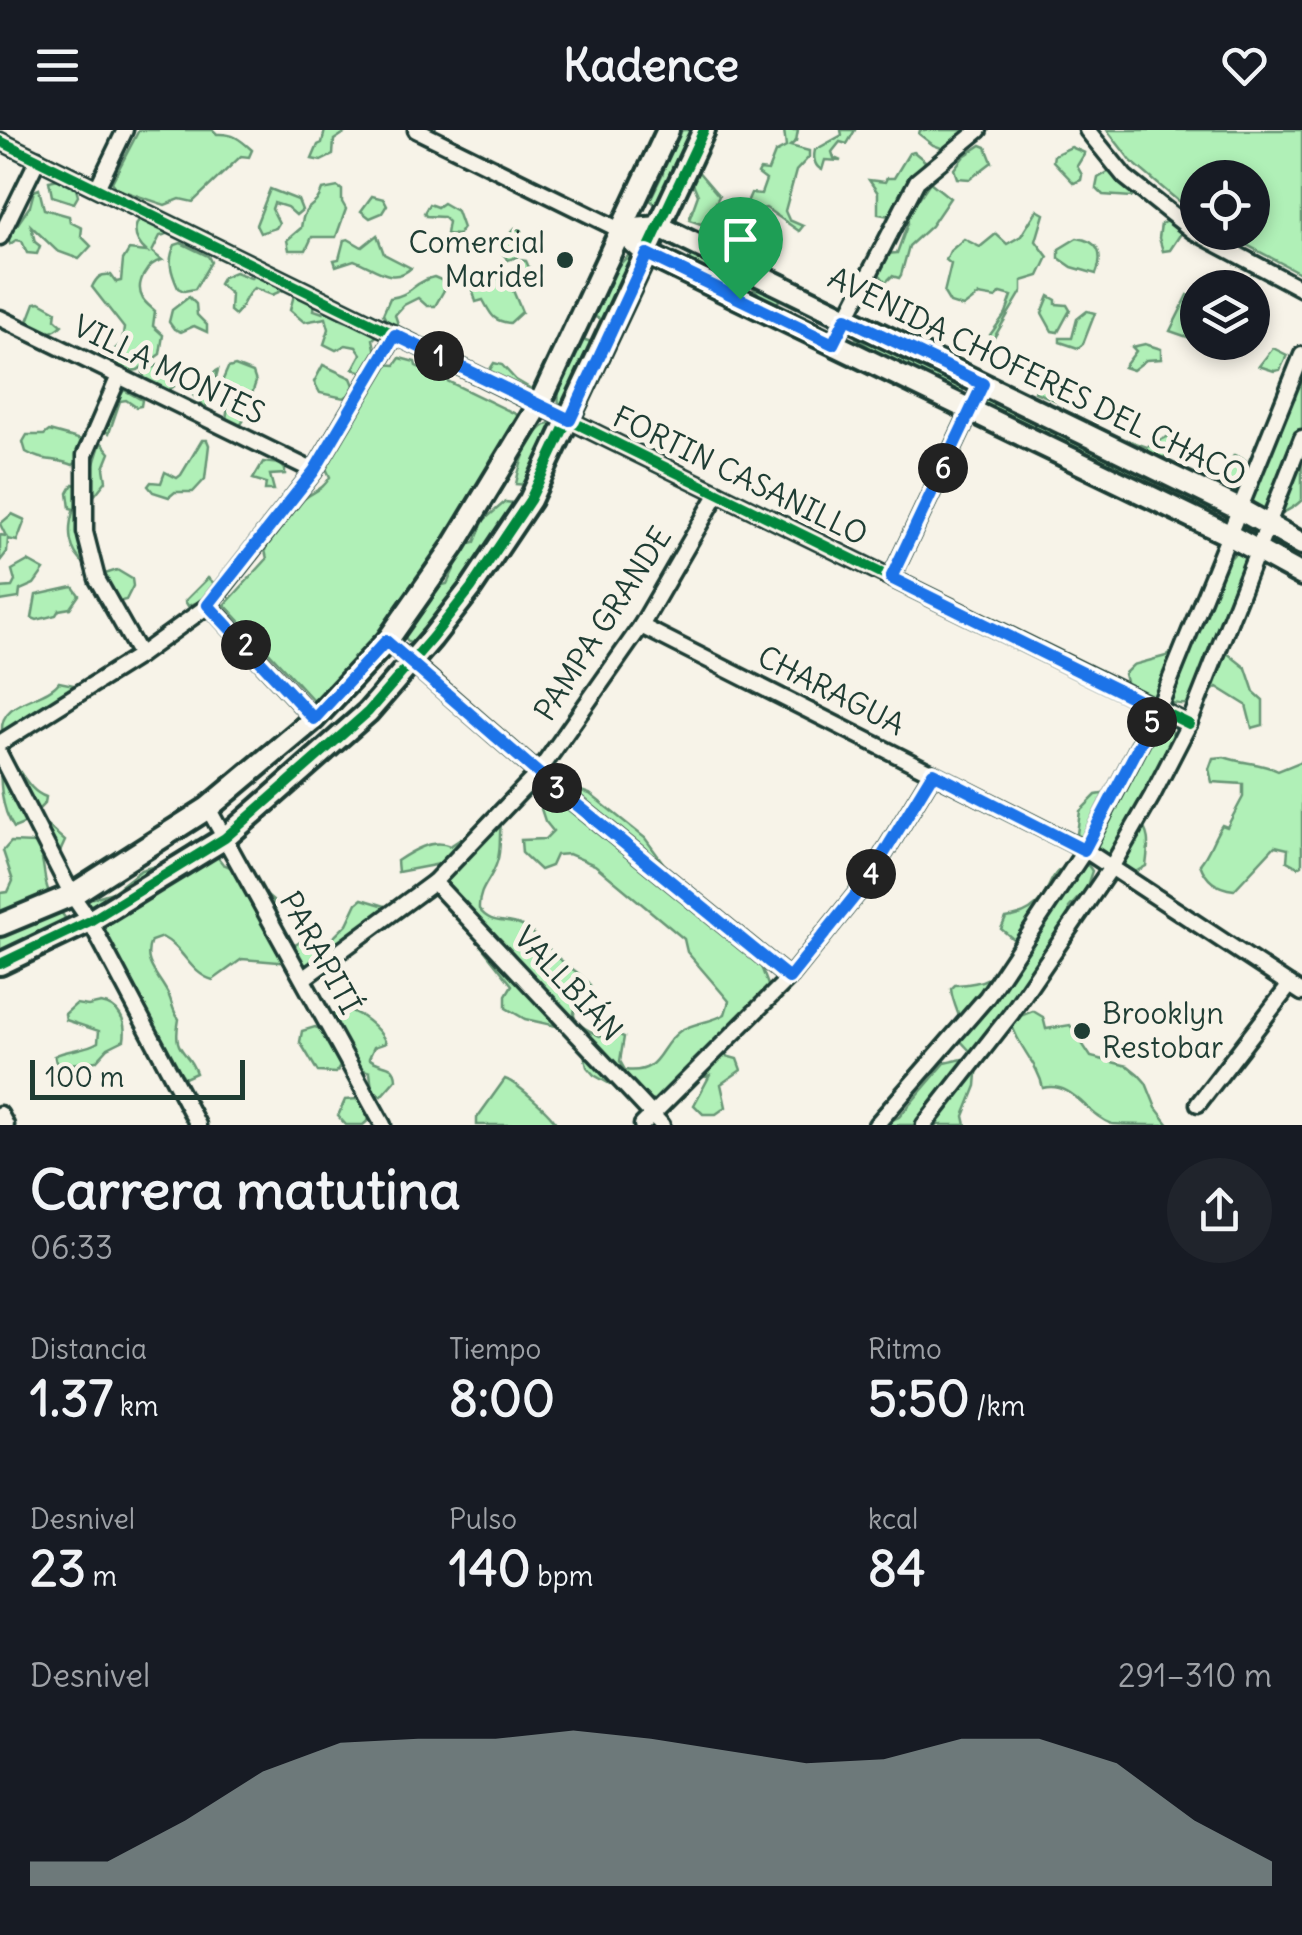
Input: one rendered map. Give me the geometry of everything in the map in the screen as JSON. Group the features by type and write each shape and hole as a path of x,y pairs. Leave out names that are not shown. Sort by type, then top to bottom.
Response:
{"street":[{"path":"97,188 126,130"},
{"path":"416,130 620,230 660,227"},
{"path":"0,926 72,894 208,808 314,719 386,641 453,547 538,405 668,130"},
{"path":"0,964 90,921 224,838 368,712 413,661 472,588 530,500 704,130"},
{"path":"833,344 918,181 980,130"},
{"path":"1086,130 1124,176 1192,231 1302,289"},
{"name":"FORTIN CASANILLO","path":"0,141 1189,724"},
{"path":"0,236 38,159"},
{"name":"AVENIDA CHOFERES DEL CHACO","path":"660,227 1240,510 1302,544"},
{"name":"AVENIDA CHOFERES DEL CHACO","path":"620,230 647,254 1302,575"},
{"name":"VILLA MONTES","path":"0,318 314,471"},
{"path":"0,744 140,655 208,605 314,471 395,335"},
{"path":"876,1125 987,998 1084,850 1158,710 1302,355"},
{"path":"119,376 85,454 85,532 97,580 140,655"},
{"path":"891,578 983,384"},
{"path":"948,1125 929,1119 1012,1014 1112,866 1189,724 1302,438"},
{"name":"PAMPA GRANDE","path":"304,978 434,882 538,773 641,626 718,493"},
{"path":"208,605 314,719"},
{"name":"CHARAGUA","path":"641,626 1084,850 1296,989"},
{"path":"386,641 538,773 789,978"},
{"path":"0,755 198,1125"},
{"path":"652,1122 789,978 867,881 933,773"},
{"name":"PARAPITÍ","path":"208,808 383,1125"},
{"name":"VALLBIÁN","path":"434,882 652,1122"},
{"path":"1198,1104 1296,989"},
{"path":"0,1114 6,1125"}],"green space":[{"path":"139,130 213,130 236,138 252,150 249,157 241,156 193,202 180,199 165,205 117,189 112,182"},
{"path":"325,130 349,130 334,140 333,155 321,161 312,159 322,143"},
{"path":"683,130 696,130 661,204 655,204 650,200 663,173 660,163 664,138"},
{"path":"784,130 798,130 796,141 790,146 809,151 809,157 796,171 785,211 789,220 803,226 799,231 766,208 748,211 745,207 751,193 761,194 766,180 758,174 760,170 768,171 775,153 786,147"},
{"path":"841,130 855,130 847,144 840,142 832,152 841,161 825,160 822,170 815,162 815,150 842,135"},
{"path":"920,130 969,133 952,152 933,145 919,134"},
{"path":"1107,130 1302,130 1302,274 1256,250 1270,250 1270,160 1180,160 1180,203 1131,161"},
{"path":"981,145 986,147 992,162 970,179 957,178 954,169 964,156"},
{"path":"1071,147 1085,153 1077,166 1081,180 1074,183 1053,161 1054,155"},
{"path":"914,152 925,161 923,166 903,189 889,216 878,214 878,193 869,180 885,182 894,178 909,153"},
{"path":"696,169 719,196 708,219 701,224 689,220 698,195 689,174"},
{"path":"1115,173 1135,192 1132,197 1103,195 1096,188 1098,178"},
{"path":"63,178 75,185 78,196 74,203 52,196 49,181"},
{"path":"930,182 950,198 931,226 909,246 899,278 892,276 886,282 879,274 886,254 897,253 907,216"},
{"path":"338,187 346,209 336,237 312,237 306,250 289,250 287,240 301,228 307,209 322,190"},
{"path":"39,189 44,209 69,216 70,222 82,228 81,236 91,246 79,259 57,251 31,226 40,246 37,254 27,253 22,241 10,244 8,238 30,206 34,191"},
{"path":"270,189 298,200 302,210 296,215 274,203 272,209 279,223 276,228 260,233 256,225"},
{"path":"372,196 384,199 387,205 382,213 370,218 361,211"},
{"path":"443,203 457,211 463,228 458,235 446,234 448,222 443,217 424,213 429,204 437,207"},
{"path":"156,209 169,219 167,234 160,236 152,252 162,260 147,270 140,287 143,299 155,311 153,326 163,335 160,354 138,370 125,372 114,350 122,343 124,328 92,287 104,275 121,281 123,260 129,250 147,252 137,240 136,228 142,217"},
{"path":"1037,210 1044,214 1036,241 1048,257 1039,276 1022,281 1022,291 992,341 990,335 1006,313 1012,296 979,295 963,307 950,303 944,293 951,264 946,260 964,239 980,247 996,234 1007,244 1021,236"},
{"path":"1167,221 1175,227 1180,225 1180,235 1170,250 1163,251 1159,238 1161,224"},
{"path":"515,228 521,230 522,245 517,257 508,260 497,240 505,239"},
{"path":"377,235 384,254 411,268 390,275 354,260 336,266 334,260 339,259 344,240 362,247"},
{"path":"1077,238 1098,250 1096,274 1072,267 1059,258 1059,249"},
{"path":"181,243 208,256 211,262 195,289 184,291 178,288 171,266 175,245"},
{"path":"698,252 784,294 777,303 765,301 750,284 710,277 689,260"},
{"path":"630,254 638,257 632,287 638,293 630,307 611,324 595,317 597,301 604,297 608,276"},
{"path":"519,260 526,261 531,272 521,282 514,281 512,288 522,312 510,323 499,321 483,300 476,302 473,291 476,285 506,275"},
{"path":"235,272 251,278 259,272 286,289 272,295 254,288 235,315 230,311 231,294 219,284 223,277"},
{"path":"434,277 448,283 435,306 427,306 418,298 395,315 398,324 388,324 383,314 390,298"},
{"path":"304,293 315,302 314,310 345,314 342,320 365,328 375,322 381,332 373,339 376,353 363,372 353,369 361,354 356,347 346,345 336,350 324,344 329,329 326,318 304,322 290,310 294,295"},
{"path":"1049,296 1070,310 1058,332 1052,331 1042,313"},
{"path":"189,297 196,304 197,315 207,325 207,332 194,326 181,332 169,322 172,310"},
{"path":"35,303 56,311 55,319 62,325 58,329 45,333 25,329"},
{"path":"1087,311 1095,313 1083,344 1078,348 1060,342 1060,338 1072,338 1077,319"},
{"path":"1180,311 1180,334 1170,331"},
{"path":"855,327 969,377 960,397 944,401 911,369 875,361 880,354 856,338"},
{"path":"585,340 606,360 604,367 593,370 567,407 560,406 559,391 565,370 574,351"},
{"path":"1145,344 1161,349 1161,359 1146,360 1133,370 1124,367 1136,351 1132,347"},
{"path":"1273,348 1287,355 1280,370 1259,366 1264,360 1270,360"},
{"path":"1302,356 1302,500 1280,514 1256,518 1236,497 1243,487 1259,481 1289,399 1295,398"},
{"path":"400,358 522,417 415,600 342,680 315,702 225,605 267,559 265,550 273,529 327,482 330,477 325,466 339,434 362,406 383,364 395,365"},
{"path":"494,363 538,393 535,399 492,379 489,371"},
{"path":"159,365 176,368 180,374 178,383 163,395 145,382 143,372"},
{"path":"323,365 351,378 356,390 344,398 320,393 314,382"},
{"path":"235,366 253,373 256,382 239,427 225,425 229,401 223,387 205,407 186,388 218,370 215,381 221,384 228,368"},
{"path":"1041,378 1058,379 1057,401 1035,392"},
{"path":"124,390 142,400 141,406 120,401 109,433 104,431 102,426"},
{"path":"988,396 1176,484 1177,495 1082,452 1080,463 1022,422 993,425 985,402"},
{"path":"549,423 555,425 528,485 516,484 530,442"},
{"path":"49,431 82,440 78,461 73,465 26,452 23,442 27,435 44,435"},
{"path":"1173,434 1165,457 1149,456 1125,444 1127,440 1147,447"},
{"path":"202,440 209,445 205,479 193,492 175,492 169,497 153,492 148,486 151,482 161,483 165,472 177,478 181,475"},
{"path":"101,442 110,453 104,468 106,481 94,496 91,473"},
{"path":"1234,455 1245,460 1237,493 1209,517 1177,504 1180,495 1216,489"},
{"path":"263,462 280,464 285,469 285,474 270,475 274,490 265,490 266,483 253,479"},
{"path":"73,484 79,486 82,554 86,565 71,540 74,509 70,508 68,493"},
{"path":"505,502 513,503 516,511 414,650 402,633 439,586 447,584 466,544 475,542 484,520"},
{"path":"12,514 25,520 17,541 8,539 7,552 0,561 0,535 6,536 0,524"},
{"path":"1236,552 1247,557 1251,568 1225,614 1217,645 1246,668 1254,692 1263,700 1263,725 1252,728 1246,705 1217,687 1197,702 1172,703 1127,686 1124,674 1133,665 1166,656 1181,645 1219,571"},
{"path":"28,561 44,570 34,584 20,590 19,598 0,601 0,588 12,587 15,581 12,570"},
{"path":"117,570 132,579 133,586 126,600 117,602 99,576"},
{"path":"208,578 216,585 214,596 188,606 185,601"},
{"path":"73,587 79,595 70,608 37,620 32,618 36,595"},
{"path":"59,682 74,685 77,691 13,732 2,731 3,720 15,706"},
{"path":"1158,710 1171,728 1173,740 1139,808 1138,820 1148,847 1146,866 1135,872 1095,850 1077,834 1080,811 1096,795 1108,793 1129,754 1136,721"},
{"path":"0,752 32,788 46,797 37,811 38,817 65,841 60,852 42,860 52,898 75,934 39,958 0,969 0,893 8,892 13,881 3,851 11,842 34,843 31,826 26,823 14,828 6,811"},
{"path":"1224,757 1278,771 1302,761 1302,865 1287,861 1288,849 1275,846 1234,890 1212,882 1200,864 1243,797 1243,784 1212,782 1209,769 1213,758"},
{"path":"567,786 590,794 645,838 680,886 758,941 760,964 773,998 743,1034 715,1053 737,1059 741,1070 721,1084 726,1107 716,1114 703,1114 694,1105 710,1075 700,1078 673,1101 649,1106 594,1075 587,1067 581,1042 561,1027 525,1019 506,1008 506,995 512,985 481,946 477,934 448,910 443,899 445,875 440,864 398,872 397,861 403,857 430,845 450,846 496,810 502,819 498,857 479,909 494,920 527,929 582,976 590,985 575,1009 576,1020 600,1036 612,1032 624,1037 620,1061 625,1070 646,1068 680,1031 725,1014 729,1001 687,952 684,939 595,865 569,854 556,855 551,866 540,870 522,853 521,840 545,839 553,831 541,809"},
{"path":"196,840 207,844 223,864 235,869 273,901 282,935 295,945 302,941 327,944 347,924 362,899 385,906 385,912 369,919 314,965 242,959 213,980 198,972 162,937 151,941 150,963 179,1019 177,1039 196,1073 185,1078 171,1060 103,927 88,911 89,899 113,892 141,870 167,863"},
{"path":"1088,865 1092,871 1086,889 1069,908 1071,933 1067,945 977,1051 971,1052 958,1038 961,1021 951,989 987,979 999,970 1019,944 1001,929 1006,918 1032,909 1058,872"},
{"path":"101,1003 113,1007 120,1015 124,1040 108,1048 96,1061 61,1065 56,1062 54,1056 98,1042 99,1031 66,1020 65,1014 76,1004"},
{"path":"342,1009 368,1021 386,1043 374,1047 369,1058 395,1073 396,1079 381,1096 372,1090 370,1072 342,1063 336,1073 318,1072 300,1042 302,1031 315,1027 323,1030 330,1016"},
{"path":"1033,1011 1043,1017 1046,1029 1070,1025 1091,1057 1128,1066 1138,1074 1169,1125 1112,1124 1063,1089 1043,1088 1012,1025 1020,1016"},
{"path":"967,1058 978,1062 976,1086 964,1116 966,1125 880,1125 899,1117 945,1063"},
{"path":"505,1079 534,1099 557,1125 477,1125 477,1118"},
{"path":"357,1099 367,1106 371,1118 363,1125 346,1125 338,1116 345,1100"}],"cycle path":[{"path":"0,964 90,921 225,838 368,712 432,638 530,500 704,130"},
{"path":"0,141 1189,724"}],"place":[{"name":"Comercial Maridel","path":"565,260"},
{"name":"Brooklyn Restobar","path":"1082,1031"}],"route":[{"path":"647,254 740,299 833,344 846,318 983,384 891,578 1158,710 1084,850 933,773 867,881 789,978 538,773 386,641 314,719 208,605 274,527 314,471 395,335 570,420 647,254"}]}
